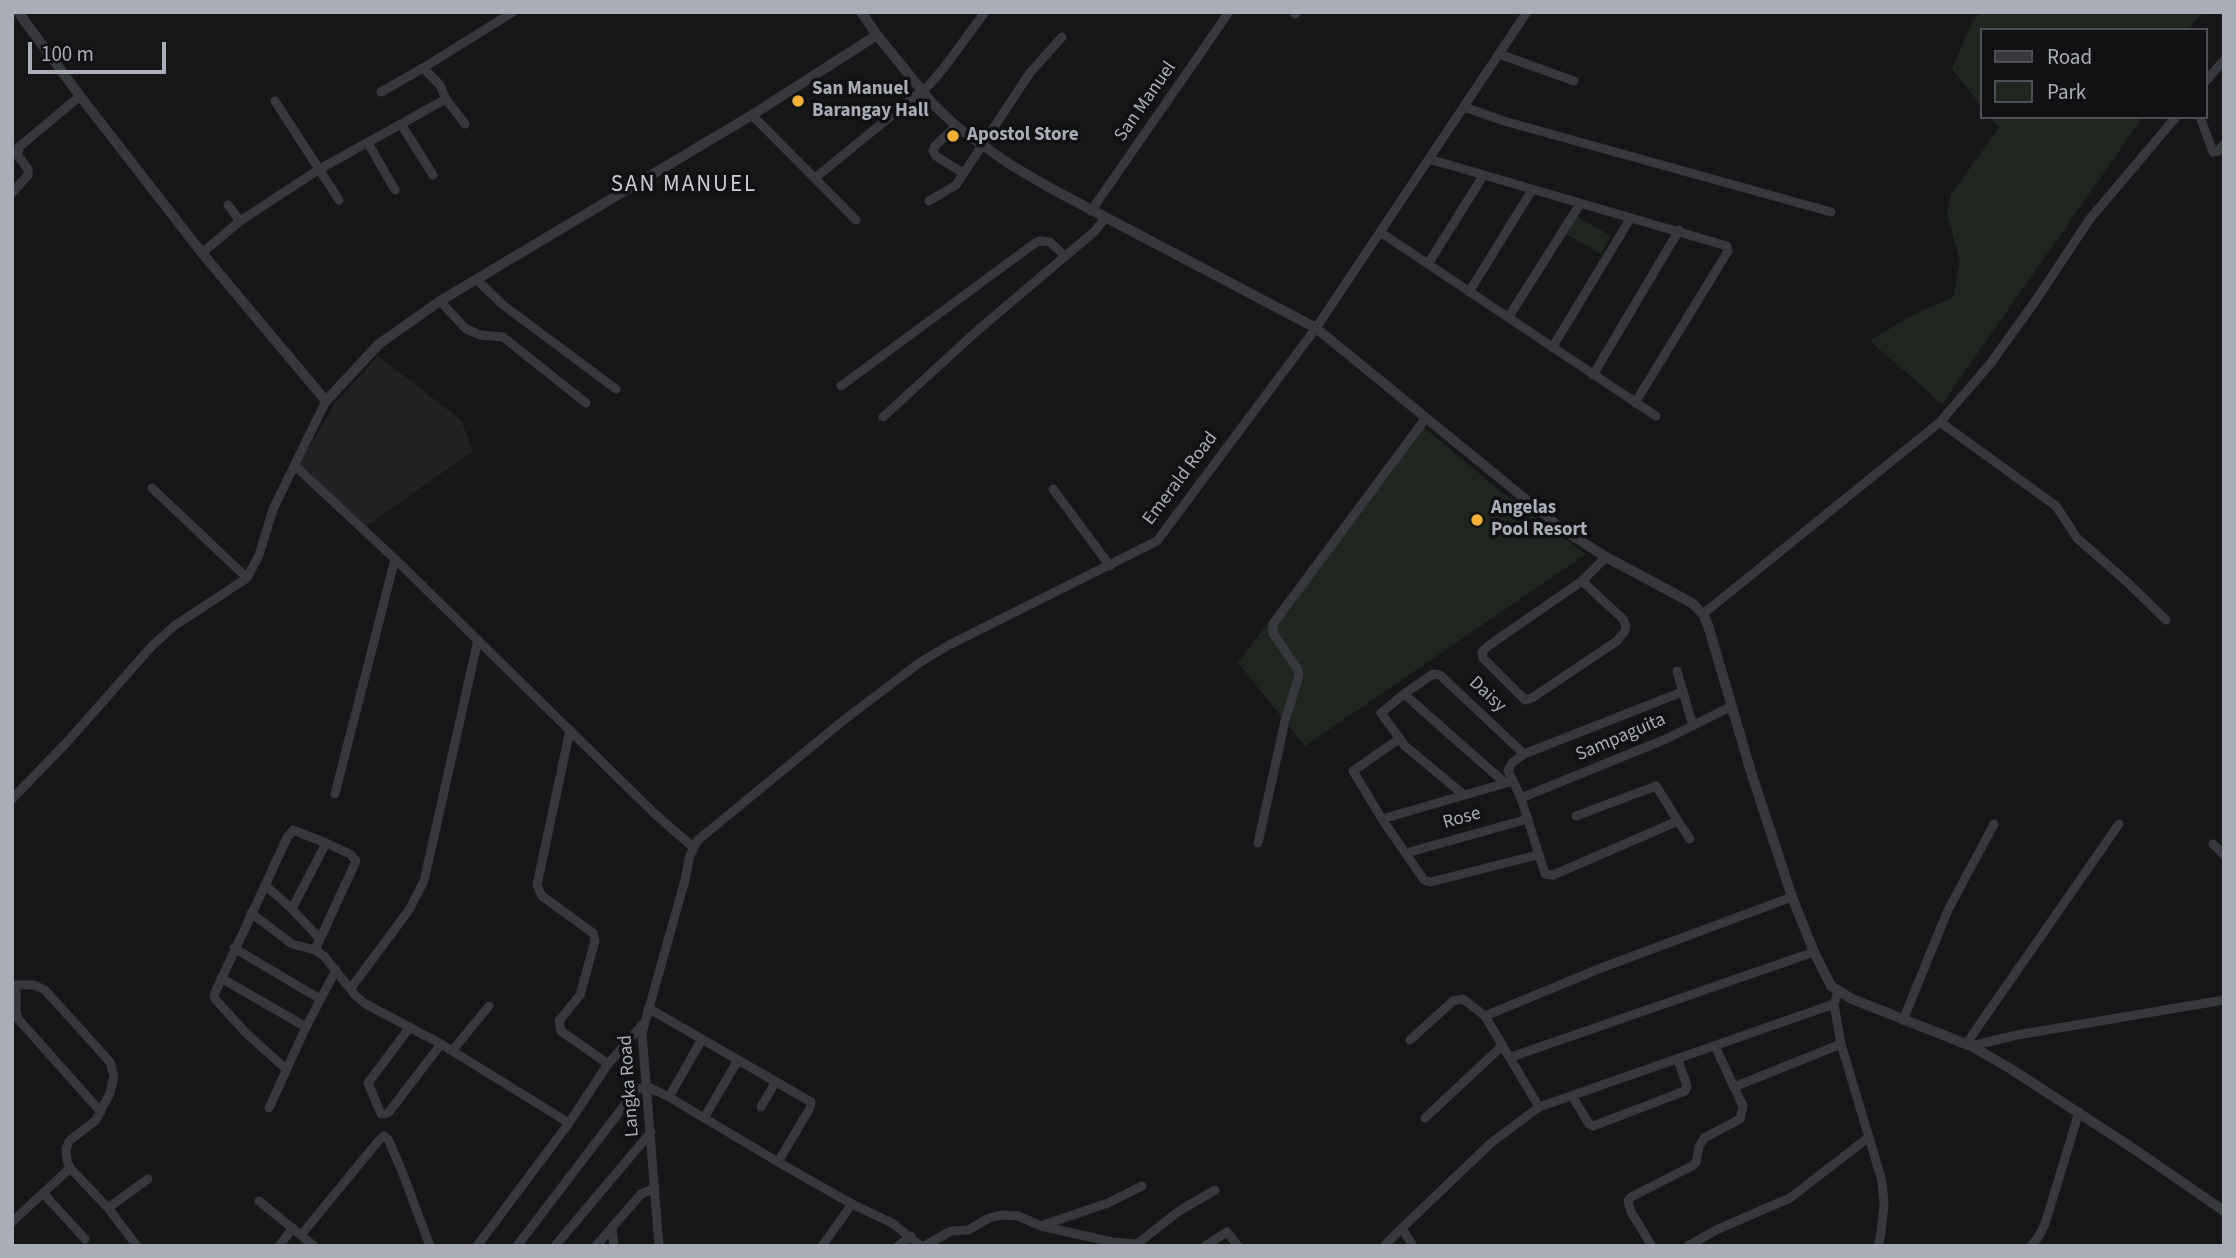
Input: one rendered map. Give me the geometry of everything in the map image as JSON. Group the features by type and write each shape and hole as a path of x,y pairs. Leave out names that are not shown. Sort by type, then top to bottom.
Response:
{"street":[{"path":"19,12 80,96 202,253 326,401"},
{"path":"381,92 513,12"},
{"path":"862,12 922,91 956,126 982,145 1091,211 1316,328 1562,529 1606,557 1692,603 1703,614 1708,625 1792,897 1826,979 1838,992 1968,1045 2011,1069 2224,1211"},
{"path":"815,177 922,91 943,69 985,12"},
{"name":"San Manuel","path":"1091,211 1228,12"},
{"name":"Emerald Road","path":"693,847 702,836 853,713 919,663 949,645 1110,566 1150,545 1161,536 1316,328 1527,12"},
{"path":"12,799 68,741 156,641 247,578 254,568 274,509 326,401 379,344 440,302 752,115 877,35"},
{"path":"929,201 951,189 964,173 1029,74 1062,37"},
{"path":"1499,54 1574,81"},
{"path":"2208,79 2224,60"},
{"path":"423,68 440,85 446,99 465,124"},
{"path":"12,193 28,176 28,169 18,156 19,147 80,96"},
{"path":"202,253 240,221 318,170 446,99"},
{"path":"275,101 339,200"},
{"path":"1464,107 1504,121 1831,212"},
{"path":"752,115 856,220"},
{"path":"1703,614 1940,422 1990,364 2089,220 2174,119"},
{"path":"2201,119 2213,152 2218,151 2224,144"},
{"path":"401,124 433,175"},
{"path":"956,126 933,151 936,156 964,173"},
{"path":"368,143 395,190"},
{"path":"1429,159 1726,245 1728,249 1635,403"},
{"path":"1428,264 1483,176"},
{"path":"1469,292 1532,190"},
{"path":"1508,318 1580,204"},
{"path":"228,205 240,221"},
{"path":"883,417 978,330 1096,231 1105,218"},
{"path":"1552,348 1630,219"},
{"path":"1593,375 1679,230"},
{"path":"1380,232 1656,416"},
{"path":"841,386 1035,243 1050,242 1065,256"},
{"path":"477,280 503,305 616,389"},
{"path":"440,302 466,329 480,335 503,337 586,403"},
{"path":"1258,843 1285,721 1299,675 1273,633 1273,624 1425,419"},
{"path":"1940,422 2056,506 2077,538 2166,620"},
{"path":"295,466 395,559 655,814 693,847"},
{"path":"152,488 247,578"},
{"path":"1053,489 1110,566"},
{"path":"1582,581 1623,619 1625,631 1617,641 1525,700 1483,658 1482,652 1582,581 1606,557"},
{"path":"335,794 395,559"},
{"path":"351,988 409,910 424,881 478,640"},
{"path":"1676,671 1693,726"},
{"name":"Daisy","path":"1464,795 1399,739 1381,713 1404,694 1437,673 1524,754"},
{"path":"1509,782 1509,765 1524,754 1682,692"},
{"path":"1404,694 1509,782 1521,798 1545,874 1553,874 1678,821"},
{"name":"Sampaguita","path":"1521,798 1693,726 1732,706"},
{"path":"570,730 537,885 542,896 593,933 595,941 580,995 559,1021 561,1031 608,1063"},
{"path":"1399,739 1353,771 1424,880 1431,883 1537,855"},
{"path":"1382,819 1509,782"},
{"path":"1576,816 1656,786 1690,839"},
{"name":"Rose","path":"1406,853 1528,819"},
{"path":"1903,1020 1948,910 1994,824"},
{"path":"1968,1045 2119,824"},
{"path":"286,1069 254,1040 214,995 291,832 296,830 350,854 356,860 315,950"},
{"path":"292,909 326,843"},
{"path":"2213,844 2224,855"},
{"name":"Langka Road","path":"659,1246 642,1040 644,1023 693,847"},
{"path":"265,885 320,939"},
{"path":"1485,1016 1601,968 1792,897"},
{"path":"251,913 292,944 315,950 324,956 355,995 365,1003 441,1044 569,1123"},
{"path":"234,948 320,999"},
{"path":"1511,1056 1814,952"},
{"path":"269,1108 306,1027 337,970"},
{"path":"220,978 306,1027"},
{"path":"101,1112 19,1020 14,985 34,985 45,990 114,1069 113,1083 101,1112 91,1125 73,1137 67,1145 67,1160 137,1246"},
{"path":"1838,992 1834,1004 1841,1044 1882,1181 1884,1204 1878,1246"},
{"path":"1409,1040 1458,999 1468,1002 1485,1016 1539,1107"},
{"path":"1968,1045 2224,999"},
{"path":"1384,1246 1491,1143 1539,1107 1834,1004"},
{"path":"452,1051 489,1006"},
{"path":"648,1008 775,1083 809,1100 812,1104 778,1162"},
{"path":"477,1246 569,1123 608,1063 644,1023"},
{"path":"410,1027 368,1083 381,1114 389,1112 441,1044"},
{"path":"669,1097 702,1039"},
{"path":"1734,1087 1841,1044"},
{"path":"1424,1118 1503,1045"},
{"path":"1652,1246 1631,1212 1628,1201 1631,1197 1692,1167 1704,1138 1740,1119 1743,1106 1715,1046"},
{"path":"704,1118 738,1060"},
{"path":"1572,1096 1589,1124 1593,1126 1685,1091 1687,1086 1678,1060"},
{"path":"761,1107 775,1083"},
{"path":"517,1246 636,1090 646,1087 669,1097 852,1204 892,1223 923,1246 951,1231 968,1230 995,1216 1018,1216 1041,1226 1138,1245 1179,1211 1215,1190"},
{"path":"2031,1246 2045,1224 2079,1112"},
{"path":"555,1246 651,1132"},
{"path":"301,1235 384,1136 388,1139 403,1174 430,1246"},
{"path":"1688,1246 1716,1230 1790,1198 1870,1137"},
{"path":"12,1222 71,1168"},
{"path":"108,1208 148,1178"},
{"path":"1041,1226 1108,1203 1142,1186"},
{"path":"596,1246 644,1191 655,1188"},
{"path":"43,1193 85,1239"},
{"path":"260,1201 314,1246"},
{"path":"822,1246 852,1204"},
{"path":"612,1227 614,1246"},
{"path":"279,1246 293,1228"},
{"path":"1402,1228 1413,1246"},
{"path":"1205,1246 1227,1232 1238,1246"},
{"path":"898,1246 911,1236"}],"shaded area":[{"path":"378,356 461,420 473,451 365,527 301,467 300,463 334,404"}],"green space":[{"path":"1982,12 2203,12 2190,28 1980,28 1980,104 1952,69 1972,22"},
{"path":"1992,119 2142,119 1942,404 1870,341 1910,316 1953,297 1960,261 1947,214 1951,194 1999,128"},
{"path":"1576,216 1611,236 1601,254 1566,234"},
{"path":"1420,424 1499,490 1586,554 1305,746 1238,663"}],"place":[{"name":"San Manuel Barangay Hall","path":"798,101"},
{"name":"Apostol Store","path":"953,136"},
{"name":"Angelas Pool Resort","path":"1477,520"}],"district":[{"name":"SAN MANUEL","path":"684,186"}]}
